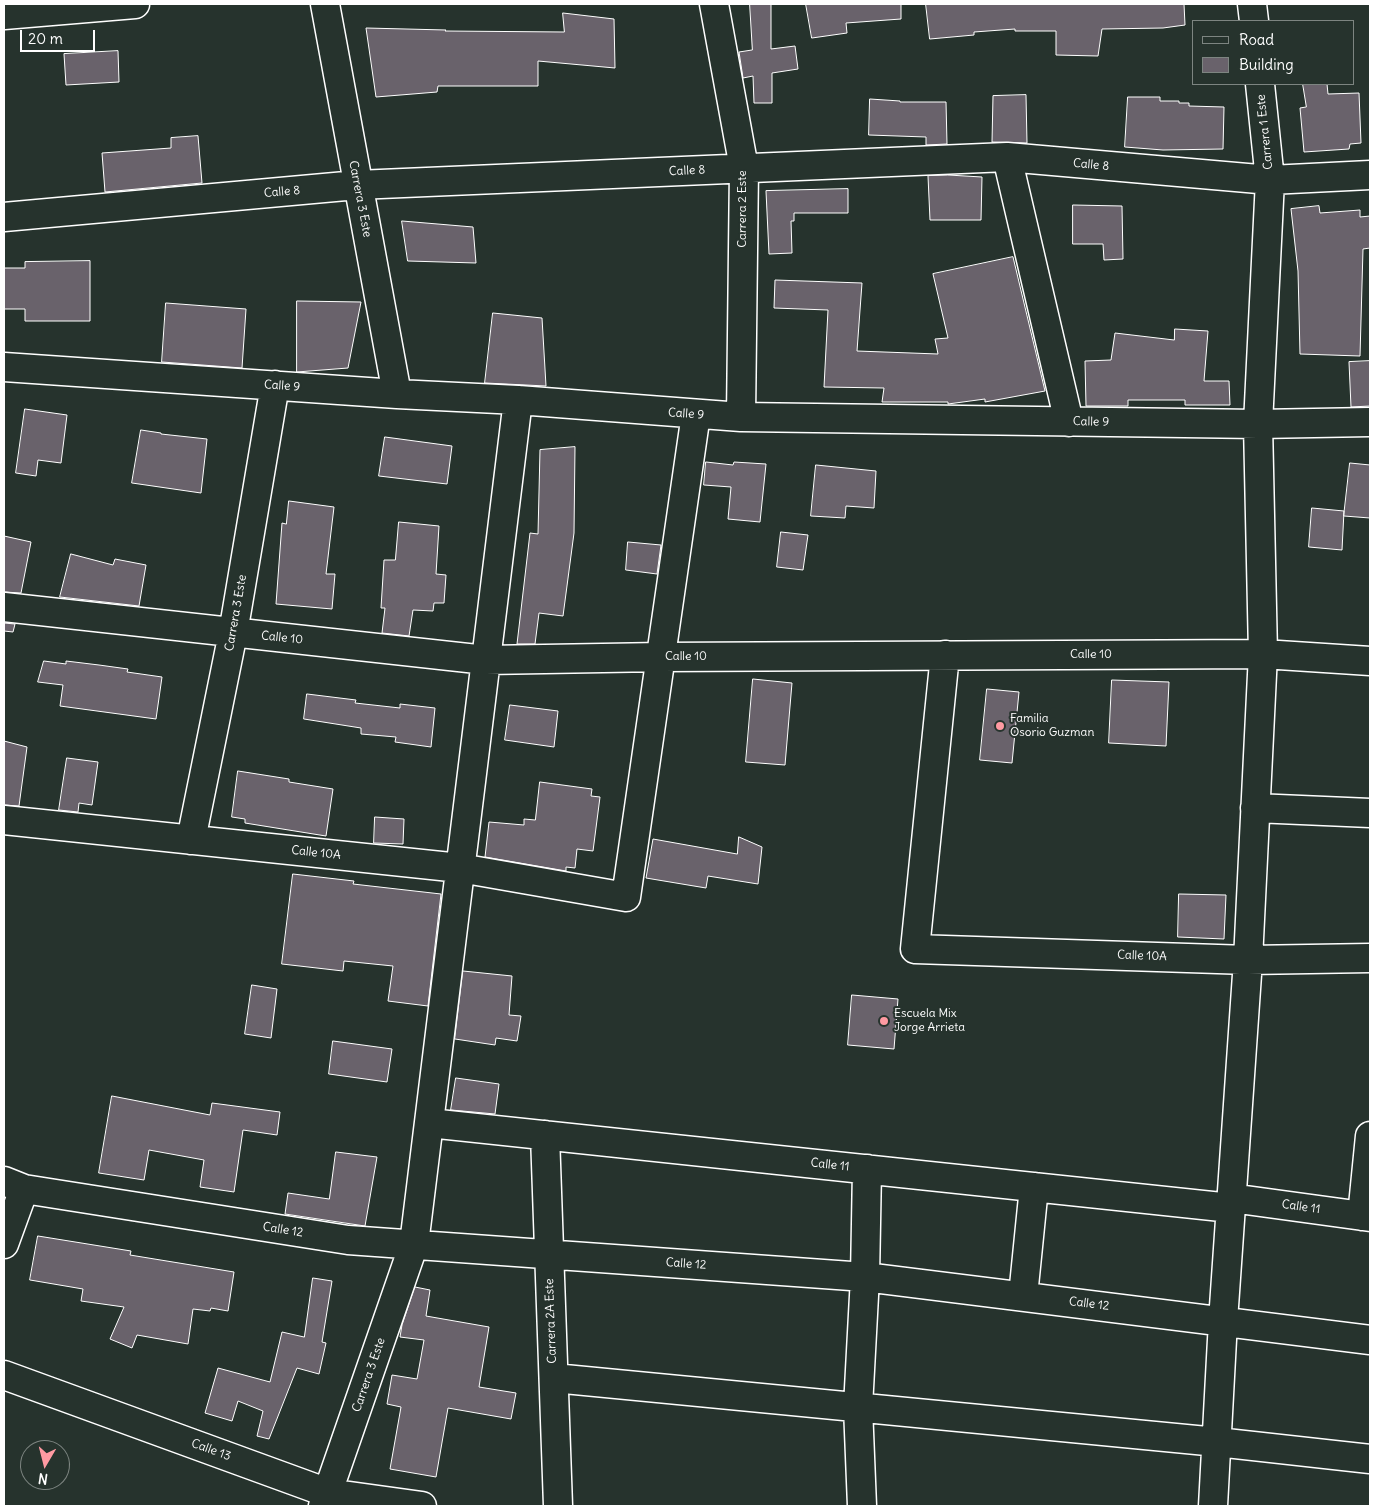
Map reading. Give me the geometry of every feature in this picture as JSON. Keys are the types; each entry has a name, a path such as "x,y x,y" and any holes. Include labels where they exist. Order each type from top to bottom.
{"street":[{"path":"4,15 135,4"},
{"name":"Carrera 3 Este","path":"325,4 357,186 397,394"},
{"name":"Carrera 2 Este","path":"714,4 744,168 741,417"},
{"path":"1252,4 1254,20"},
{"name":"Carrera 1 Este","path":"1213,1506 1223,1321 1248,960 1263,654 1258,424 1270,180 1260,85"},
{"path":"1007,158 1069,422"},
{"name":"Calle 8","path":"4,217 357,186 1007,158 1270,180 1370,175"},
{"name":"Calle 9","path":"4,367 397,394 518,400 741,417 1258,424 1370,422"},
{"name":"Carrera 3 Este","path":"191,840 233,632 275,385"},
{"name":"Carrera 3 Este","path":"326,1500 414,1244 518,400"},
{"path":"661,657 696,414"},
{"name":"Calle 10","path":"4,607 486,660 661,657 1263,654 1370,661"},
{"name":"Calle 10A","path":"945,655 914,949 1248,960 1370,958"},
{"name":"Calle 10A","path":"4,820 460,868 626,898 661,657"},
{"path":"1255,808 1370,813"},
{"name":"Calle 11","path":"429,1123 1034,1187 1231,1203 1366,1217"},
{"name":"Carrera 2A Este","path":"545,1135 558,1506"},
{"path":"1366,1217 1370,1136"},
{"path":"862,1506 858,1407 865,1276 867,1169"},
{"path":"4,1244 14,1185"},
{"name":"Calle 12","path":"14,1185 348,1240 865,1276 1370,1340"},
{"path":"1023,1296 1034,1187"},
{"name":"Calle 13","path":"4,1375 326,1500 422,1506"},
{"path":"554,1378 1217,1442 1370,1459"}],"building":[{"path":"750,4 771,4 771,49 795,46 798,69 772,73 772,103 754,103 753,76 743,78 739,52 752,50"},
{"path":"806,4 901,4 901,19 846,23 847,33 812,38"},
{"path":"926,4 1184,4 1185,25 1163,28 1102,29 1098,56 1056,55 1056,31 1015,31 1015,29 974,32 974,35 930,39"},
{"path":"563,13 614,19 615,68 538,61 538,86 438,86 437,92 376,97 366,28 564,32"},
{"path":"118,51 119,82 66,85 64,54"},
{"path":"1303,85 1327,85 1328,94 1359,93 1361,143 1350,144 1349,149 1304,152 1300,108 1306,107"},
{"path":"1026,95 1027,143 992,142 993,96"},
{"path":"1128,97 1160,97 1160,101 1179,101 1179,103 1189,103 1189,106 1224,107 1223,149 1163,150 1125,147"},
{"path":"870,99 900,102 946,102 947,144 926,145 926,137 869,135"},
{"path":"198,136 202,183 105,192 102,153 171,148 171,138"},
{"path":"928,176 982,177 981,220 930,220"},
{"path":"848,189 848,213 794,213 794,221 791,221 792,253 769,254 766,191"},
{"path":"1073,205 1122,206 1123,259 1104,260 1103,244 1073,244"},
{"path":"1319,206 1320,213 1360,210 1360,217 1370,216 1370,248 1363,249 1360,356 1300,354 1298,271 1291,209"},
{"path":"402,221 473,227 476,263 408,261"},
{"path":"1013,257 1045,391 985,402 985,399 948,404 948,402 882,402 884,388 824,387 828,310 774,308 775,280 862,283 857,351 938,354 935,339 948,338 933,274"},
{"path":"90,261 90,321 25,321 25,309 4,309 4,268 25,268 25,262"},
{"path":"297,301 361,302 348,368 297,372"},
{"path":"166,303 246,309 242,368 162,362"},
{"path":"493,313 542,318 546,386 485,383"},
{"path":"1175,329 1208,331 1204,381 1229,381 1230,405 1185,405 1185,400 1128,400 1128,406 1086,406 1085,361 1111,360 1115,333 1174,340"},
{"path":"1370,361 1370,406 1351,407 1349,362"},
{"path":"25,409 67,415 61,463 38,460 36,476 16,473"},
{"path":"141,430 207,439 201,493 132,483"},
{"path":"385,437 452,446 447,484 379,476"},
{"path":"575,447 574,533 563,616 539,613 535,644 517,644 530,533 538,534 540,450"},
{"path":"706,462 733,465 734,462 766,464 760,522 728,519 731,487 704,485"},
{"path":"1350,463 1370,465 1370,518 1344,516"},
{"path":"816,465 876,471 874,508 846,506 845,518 811,516"},
{"path":"289,501 334,507 326,574 335,574 332,609 276,604 282,523 286,524"},
{"path":"1312,508 1344,511 1342,550 1309,547"},
{"path":"399,522 439,526 436,574 446,575 444,603 434,603 433,611 413,610 409,636 382,633 385,608 381,608 384,560 395,560"},
{"path":"781,532 808,535 803,570 777,567"},
{"path":"4,536 31,542 21,593 4,592"},
{"path":"628,542 661,545 657,574 626,570"},
{"path":"71,554 113,565 115,559 146,565 139,606 60,597"},
{"path":"4,623 15,624 13,632 4,631"},
{"path":"44,661 66,664 66,661 99,665 128,669 127,672 162,677 156,719 60,706 63,685 38,682"},
{"path":"753,679 792,683 785,765 746,762"},
{"path":"1112,680 1169,682 1166,746 1109,743"},
{"name":"Familia Osorio Guzman","path":"987,689 1019,692 1012,763 980,760"},
{"path":"307,694 356,700 355,703 400,708 400,704 435,708 431,747 395,742 396,737 361,734 361,728 304,719"},
{"path":"510,705 558,711 554,747 505,740"},
{"path":"4,741 27,747 19,806 4,805"},
{"path":"67,758 98,762 92,805 79,803 78,812 59,810"},
{"path":"238,771 289,779 289,782 333,789 326,836 245,823 245,819 232,817"},
{"path":"540,782 592,789 591,796 600,797 593,851 577,849 575,868 566,867 566,871 485,857 489,822 524,825 524,819 535,820"},
{"path":"375,817 404,819 403,844 374,843"},
{"path":"739,837 762,847 758,884 708,876 706,888 646,878 653,839 737,854"},
{"path":"293,874 354,881 353,884 441,894 428,1006 388,1001 393,966 344,961 343,971 282,964"},
{"path":"1179,894 1226,895 1224,939 1178,937"},
{"path":"463,971 512,976 509,1015 521,1016 517,1041 496,1038 495,1045 455,1039"},
{"path":"252,985 277,989 271,1038 245,1034"},
{"path":"852,995 898,999 894,1049 848,1045"},
{"path":"333,1041 392,1049 387,1082 329,1074"},
{"path":"456,1078 499,1084 495,1114 451,1110"},
{"path":"112,1096 210,1115 212,1103 280,1112 277,1135 243,1130 234,1192 200,1187 204,1160 149,1150 144,1180 99,1173"},
{"path":"336,1152 377,1157 365,1226 285,1214 288,1193 329,1199"},
{"path":"38,1236 131,1251 130,1255 234,1272 228,1311 211,1308 210,1311 193,1309 188,1344 137,1335 132,1348 110,1339 124,1307 81,1301 83,1289 30,1280"},
{"path":"313,1278 332,1281 322,1342 326,1343 319,1374 297,1368 269,1439 257,1436 263,1411 238,1401 232,1421 205,1413 218,1368 270,1382 282,1332 304,1337"},
{"path":"415,1287 430,1290 426,1316 489,1327 479,1387 516,1393 511,1419 448,1408 436,1477 390,1469 401,1407 387,1404 392,1375 417,1379 424,1340 400,1337 402,1325"}],"place":[{"name":"Familia Osorio Guzman","path":"1000,726"},
{"name":"Escuela Mix Jorge Arrieta","path":"884,1021"}]}
